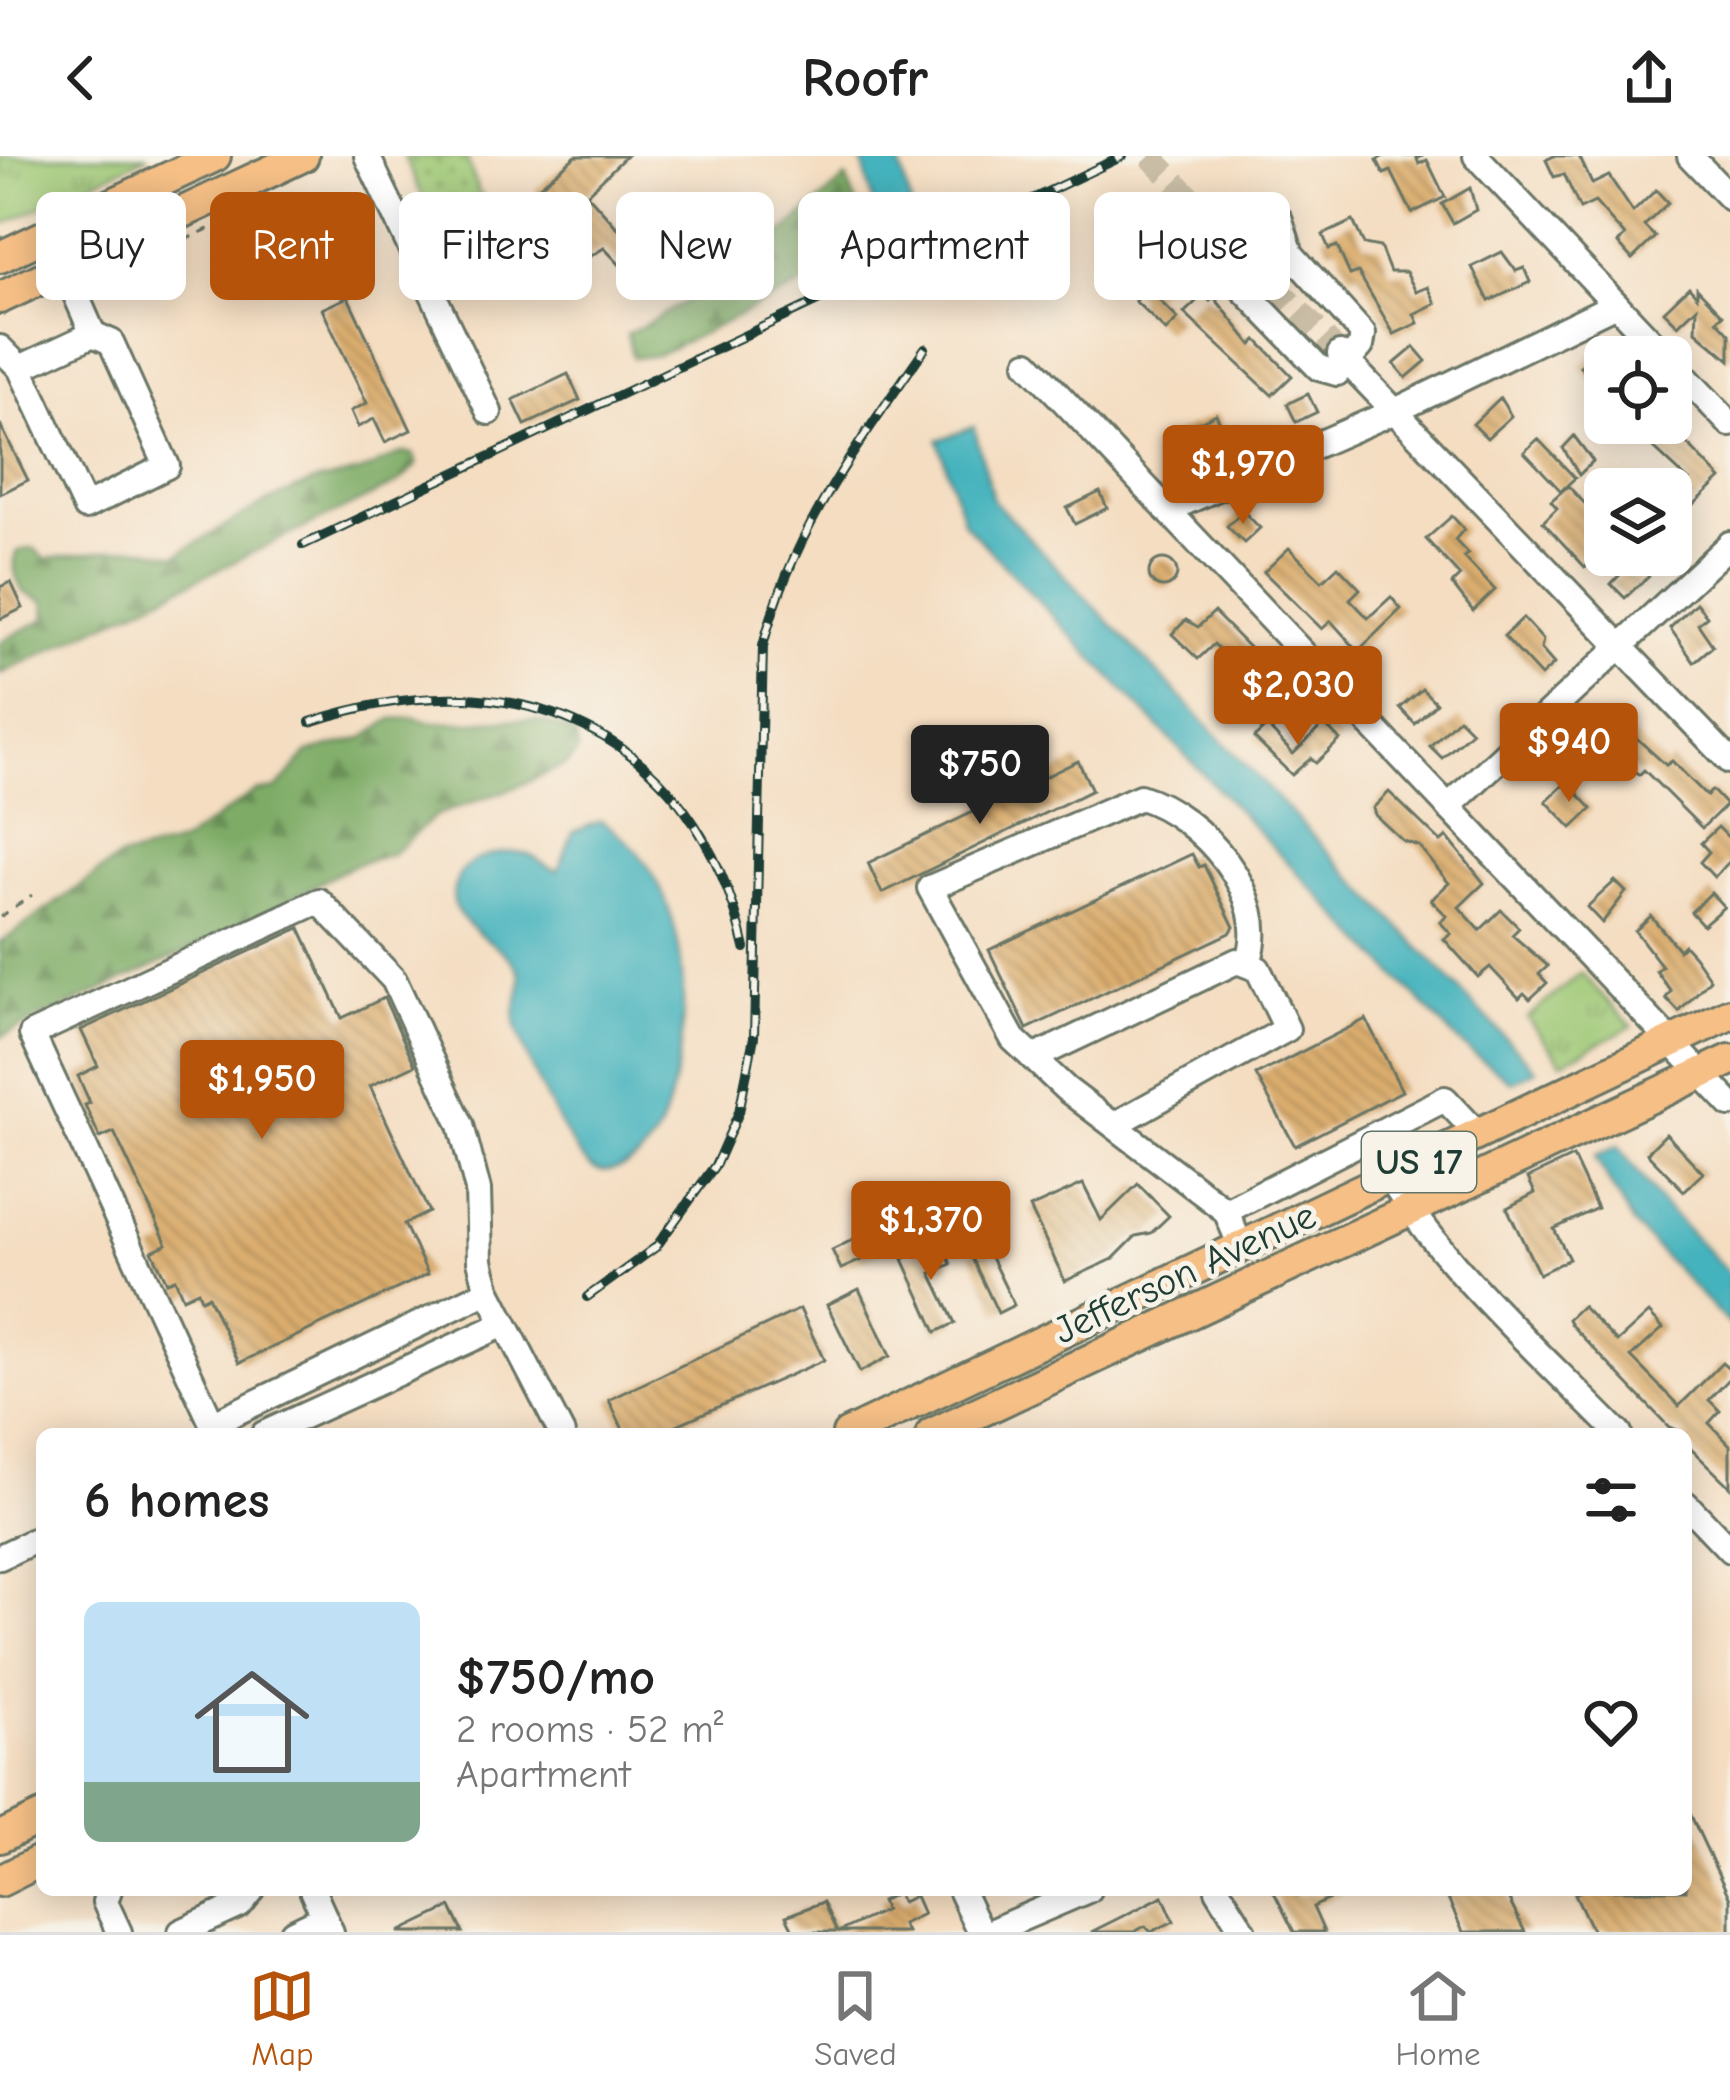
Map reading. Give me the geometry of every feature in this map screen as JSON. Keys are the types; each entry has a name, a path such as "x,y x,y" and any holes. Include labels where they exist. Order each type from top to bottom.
{"main road":[{"path":"0,256 215,156"},
{"path":"186,211 303,156"},
{"path":"168,178 174,192"},
{"path":"0,298 36,281"},
{"name":"Jefferson Avenue","path":"861,1428 1730,1014"},
{"name":"Jefferson Avenue","path":"945,1428 1730,1060"},
{"path":"0,1837 36,1820"},
{"path":"0,1881 36,1863"}],"street":[{"path":"367,156 489,412"},
{"path":"1476,156 1647,336"},
{"path":"1690,156 1729,196"},
{"path":"1253,300 1323,372 1337,373 1344,358 1363,340 1360,327 1290,251"},
{"path":"0,348 20,368 86,507 167,466 111,342 93,334 78,300"},
{"path":"1167,510 1395,411 1616,304"},
{"path":"20,368 93,334"},
{"path":"1344,358 1730,761"},
{"path":"1028,363 1730,1104"},
{"path":"1692,384 1730,424"},
{"path":"1448,807 1730,544"},
{"path":"1241,1247 1226,1211 1013,1040 930,888 1140,797 1166,805 1207,842 1250,900 1257,922 1248,962"},
{"path":"214,1428 32,1034 319,902 394,980 461,1125 478,1190 480,1261 488,1291 559,1428"},
{"path":"1033,1058 1237,961 1258,969 1287,1030 1114,1125"},
{"path":"1226,1211 1445,1099 1478,1134"},
{"path":"1369,1139 1410,1213 1613,1428"},
{"path":"216,1428 488,1291"},
{"path":"277,1428 504,1324"},
{"path":"1692,1510 1730,1550"},
{"path":"0,1557 36,1541"},
{"path":"108,1896 106,1903 119,1932"},
{"path":"181,1932 240,1905 247,1896"},
{"path":"293,1932 327,1924 315,1896"},
{"path":"963,1896 980,1932"},
{"path":"990,1932 1074,1896"},
{"path":"1222,1896 1244,1932"}],"path":[{"path":"0,917 32,895"}],"green space":[{"path":"0,156 148,156 72,192 36,192 36,209 0,226"},
{"path":"466,156 479,192 420,192 404,157"},
{"path":"846,178 852,192 830,192"},
{"path":"798,219 798,287 774,299 774,239"},
{"path":"771,300 657,355 633,358 627,334 686,301"},
{"path":"402,453 413,454 417,465 398,483 0,674 0,642 46,618 44,601 23,592 18,582 18,551 34,548 45,559 136,547 176,555 266,502 311,483 360,472"},
{"path":"392,719 455,723 539,721 576,736 578,750 569,763 436,815 392,854 353,865 235,929 0,1037 0,943 118,859 181,843 255,792 277,789 307,753 364,738"},
{"path":"1581,973 1632,1026 1562,1062 1527,1018"}],"water":[{"path":"861,156 898,156 908,192 870,192"},
{"path":"974,427 993,500 1536,1070 1512,1082 1460,1043 964,523 938,440"},
{"path":"601,821 629,843 651,871 667,904 677,939 683,1014 673,1085 657,1134 638,1158 607,1171 586,1163 561,1126 518,1034 515,1014 520,975 502,951 463,919 454,892 465,868 500,853 526,854 558,871 573,832"},
{"path":"1618,1146 1658,1199 1730,1274 1730,1325 1633,1224 1595,1157"}],"building":[{"path":"576,156 626,156 589,192 536,192"},
{"path":"1423,156 1417,159 1419,164 1427,160 1445,197 1412,213 1391,171 1384,174 1377,160"},
{"path":"1579,156 1592,184 1609,176 1633,212 1656,190 1668,203 1644,226 1655,237 1632,259 1618,243 1625,236 1595,202 1580,209 1564,174 1554,177 1546,160"},
{"path":"1470,188 1476,210 1453,223 1442,204"},
{"path":"592,200 616,226 616,261 604,248 592,255"},
{"path":"1353,221 1364,244 1380,247 1390,272 1406,272 1416,292 1428,287 1436,303 1414,314 1418,323 1394,334 1358,272 1350,275 1337,246 1329,249 1323,235"},
{"path":"1502,252 1516,271 1524,268 1530,282 1489,301 1472,267"},
{"path":"1689,287 1697,296 1697,288 1723,315 1717,320 1730,334 1730,360 1696,331 1697,307 1678,325 1664,311"},
{"path":"349,300 411,430 385,442 374,419 358,427 351,411 367,403 322,309"},
{"path":"1159,300 1178,319 1166,331 1135,301"},
{"path":"1198,300 1216,300 1252,345 1257,340 1292,376 1272,395 1184,313"},
{"path":"1414,347 1426,361 1406,378 1394,364"},
{"path":"568,374 580,400 525,425 513,400"},
{"path":"1308,394 1317,412 1296,422 1287,404"},
{"path":"1500,398 1511,416 1487,438 1473,424"},
{"path":"1216,414 1225,433 1198,446 1207,463 1181,476 1164,439"},
{"path":"0,424 28,480 0,494"},
{"path":"1574,436 1593,461 1579,475 1563,448"},
{"path":"1538,439 1575,478 1561,491 1524,452"},
{"path":"1649,444 1688,444 1721,479 1692,506 1692,468 1675,468"},
{"path":"1568,486 1584,503 1584,566 1543,522 1557,508 1551,501"},
{"path":"1100,492 1107,508 1075,524 1067,508"},
{"path":"1243,511 1260,528 1244,543 1227,526"},
{"path":"1452,516 1464,529 1455,540 1468,554 1464,557 1495,590 1473,611 1452,584 1460,576 1426,539"},
{"path":"1289,548 1322,581 1338,566 1360,589 1350,599 1368,618 1391,597 1401,609 1358,651 1331,621 1322,629 1264,572"},
{"path":"1163,559 1173,563 1177,573 1173,583 1163,587 1153,583 1149,573 1153,563"},
{"path":"1619,576 1648,576 1625,598 1611,584"},
{"path":"11,582 23,608 0,619 0,587"},
{"path":"1696,603 1707,616 1698,624 1713,646 1694,662 1670,628"},
{"path":"1214,612 1297,696 1273,720 1261,708 1269,700 1248,677 1239,686 1227,673 1235,666 1214,644 1198,659 1172,634 1186,620 1198,627"},
{"path":"1523,618 1543,640 1541,649 1554,664 1541,676 1504,636"},
{"path":"1422,689 1436,703 1415,724 1400,708"},
{"path":"1459,718 1472,731 1442,758 1430,746"},
{"path":"1324,724 1340,740 1316,763 1311,758 1292,775 1254,738 1267,726 1293,754"},
{"path":"1632,734 1666,765 1672,761 1707,796 1712,790 1726,805 1702,828 1644,770 1639,775 1614,751"},
{"path":"1078,761 1092,790 882,893 868,863"},
{"path":"1567,782 1592,809 1572,828 1546,801"},
{"path":"1389,792 1441,842 1447,837 1484,883 1459,907 1480,930 1501,910 1519,928 1512,935 1548,966 1539,974 1547,983 1530,999 1524,993 1519,998 1490,967 1478,977 1444,939 1451,934 1440,922 1447,916 1431,900 1449,883 1419,846 1403,841 1375,815 1373,808"},
{"path":"1718,827 1730,839 1730,861 1714,877 1700,862 1709,852 1701,843"},
{"path":"1192,854 1199,867 1204,865 1234,927 1230,933 1027,1029 989,950"},
{"path":"1615,881 1626,892 1602,923 1587,907"},
{"path":"1711,893 1724,907 1703,925 1691,912"},
{"path":"1651,916 1679,950 1684,945 1710,979 1679,1012 1666,998 1671,991 1656,971 1662,966 1635,931"},
{"path":"300,928 342,1018 384,998 415,1065 370,1086 429,1212 404,1224 428,1274 239,1363 208,1296 201,1299 198,1291 183,1298 175,1279 167,1282 152,1251 167,1244 114,1132 100,1138 85,1105 90,1103 78,1076 98,1066 81,1030"},
{"path":"1366,1019 1402,1091 1295,1146 1256,1075"},
{"path":"1666,1134 1703,1173 1684,1191 1647,1153"},
{"path":"1573,1157 1597,1208 1554,1229 1569,1259 1539,1274 1507,1208 1535,1193 1528,1178"},
{"path":"1083,1184 1101,1220 1138,1184 1169,1216 1151,1233 1136,1236 1113,1259 1065,1281 1030,1208"},
{"path":"875,1229 884,1250 841,1269 832,1250"},
{"path":"941,1241 951,1264 931,1273 955,1323 936,1332 903,1259"},
{"path":"986,1247 1014,1305 998,1313 970,1254"},
{"path":"859,1289 890,1356 860,1372 827,1305"},
{"path":"1582,1306 1617,1342 1649,1313 1663,1328 1631,1357 1679,1406 1722,1363 1730,1370 1730,1378 1709,1400 1720,1411 1709,1423 1730,1445 1730,1487 1692,1450 1692,1428 1669,1427 1568,1319"},
{"path":"800,1309 824,1360 670,1428 622,1428 609,1400"},
{"path":"1692,1818 1730,1899 1730,1932 1593,1932 1576,1896 1692,1896"},
{"path":"899,1896 902,1902 915,1896 923,1914 902,1924 906,1932 838,1932 885,1910 881,1901"},
{"path":"1163,1896 1174,1921 1151,1932 1145,1926 1134,1932 1091,1932"},
{"path":"1276,1896 1336,1896 1313,1907 1324,1932 1294,1932"},
{"path":"1447,1896 1507,1896 1525,1932 1463,1932"},
{"path":"823,1902 837,1932 794,1932 786,1916"},
{"path":"451,1907 463,1932 399,1932"}],"tunnel":[{"path":"1150,156 1340,354"}],"railway":[{"path":"303,545 1123,156"},
{"path":"587,1297 656,1247 716,1164 739,1112 754,1037 763,646 809,527 925,348"},
{"path":"310,722 385,703 457,698 524,706 585,727 639,762 685,810 720,872 745,948"}]}
